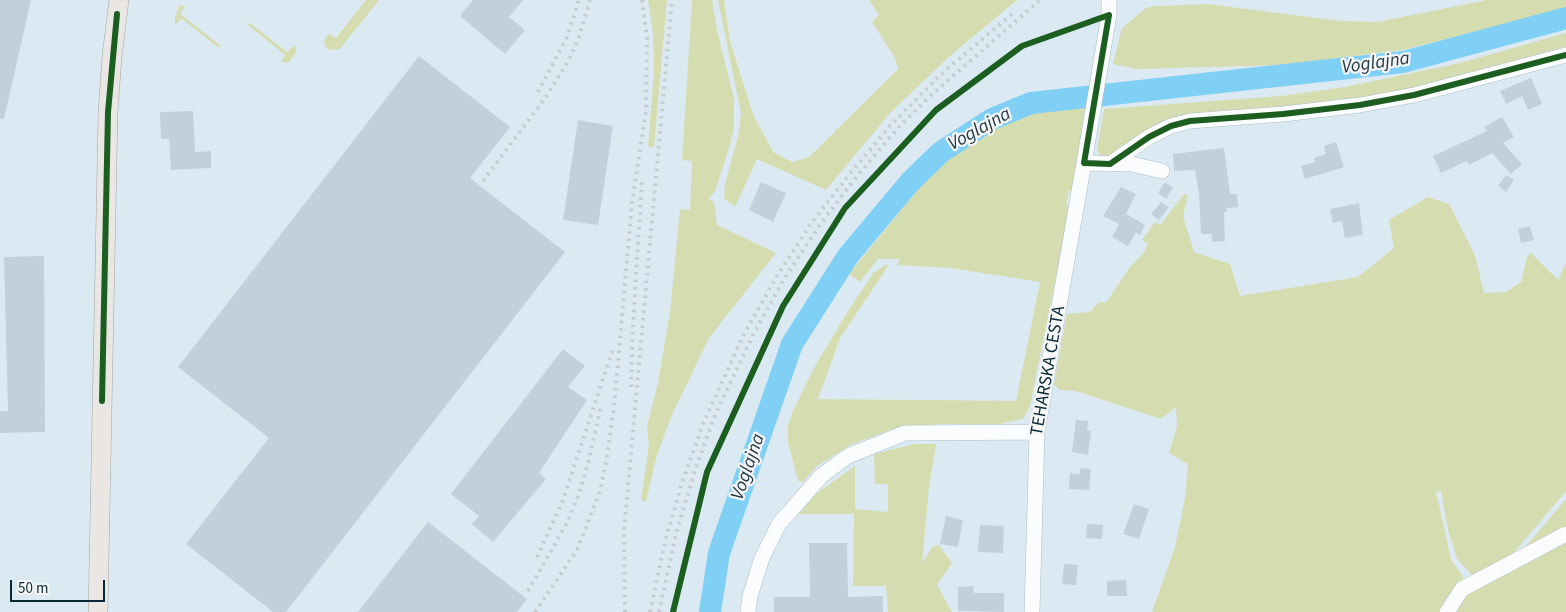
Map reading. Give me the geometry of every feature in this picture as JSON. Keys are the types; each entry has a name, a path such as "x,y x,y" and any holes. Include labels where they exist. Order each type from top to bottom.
{"main road":[{"path":"98,612 108,112 119,0"}],"street":[{"name":"TEHARSKA CESTA","path":"1032,612 1037,432 1090,132 1109,0"},
{"path":"1110,164 1149,137 1171,126 1190,121 1282,114 1360,105 1422,93 1566,55"},
{"path":"1084,163 1131,164 1162,171"},
{"path":"748,612 750,596 762,558 779,524 822,476 848,456 905,432 1037,432"},
{"path":"1447,612 1462,589 1566,534"}],"green space":[{"path":"366,0 379,0 340,49 329,50 325,46 324,40 329,34 336,38"},
{"path":"648,0 667,0 654,147 648,147 654,71 653,33"},
{"path":"692,0 712,0 718,35 734,99 734,128 730,145 715,191 708,200 714,201 717,225 776,253 709,338 671,417 656,458 646,502 641,500 649,445 647,426 658,383 670,312 680,209 690,210 692,161 682,160"},
{"path":"718,0 724,0 730,41 753,114 773,152 792,162 809,157 898,69 895,58 872,22 879,15 869,0 1017,0 950,56 891,112 826,190 757,159 735,207 724,198 725,184 739,132 741,113"},
{"path":"1487,0 1566,0 1566,9 1402,50 1283,65 1137,69 1113,64 1122,28 1146,8 1155,6 1208,4 1341,21 1377,22"},
{"path":"180,5 185,6 180,14 221,46 219,48 182,19 175,25 175,18"},
{"path":"250,23 287,52 295,45 296,52 289,62 281,62 285,55 248,25"},
{"path":"1566,33 1566,47 1411,91 1355,101 1206,115 1105,157 1099,154 1097,149 1104,109 1281,96 1345,87 1460,63"},
{"path":"1085,107 1081,149 1073,190 1069,191 1066,205 1070,207 1030,406 1023,419 999,424 940,424 895,428 850,445 817,466 803,482 798,481 788,442 788,426 793,411 815,366 845,316 873,273 885,265 889,265 840,338 818,399 1016,401 1040,282 951,268 897,265 900,259 878,259 860,282 849,274 937,166 994,130 1031,114 1058,108"},
{"path":"1185,193 1188,197 1183,216 1194,252 1230,264 1240,296 1358,277 1394,248 1389,220 1428,197 1449,204 1475,255 1484,293 1506,292 1521,282 1527,257 1531,253 1558,280 1566,262 1566,491 1507,561 1473,576 1457,559 1448,530 1441,491 1436,492 1451,559 1463,577 1463,585 1443,612 1152,612 1175,547 1185,498 1188,464 1169,453 1177,426 1176,407 1161,419 1076,391 1059,390 1054,384 1067,314 1090,312 1099,302 1106,303 1129,268 1143,254 1148,244 1142,240 1155,222 1160,225"},
{"path":"914,444 936,444 929,487 922,563 932,547 939,545 952,563 937,585 952,612 888,612 886,586 853,586 854,514 799,514 817,493 855,466 855,509 888,512 888,484 875,484 874,454"},
{"path":"1566,499 1566,531 1521,552"},
{"path":"1566,540 1566,612 1452,612 1458,600"}],"building":[{"path":"0,0 31,0 4,119 0,119"},
{"path":"473,0 523,0 509,17 525,30 505,54 460,16"},
{"path":"419,56 510,127 470,178 565,252 286,612 273,612 186,544 269,438 178,367"},
{"path":"1531,78 1542,104 1528,110 1522,96 1506,104 1500,91"},
{"path":"193,111 195,152 211,151 211,168 171,170 169,139 161,139 160,112"},
{"path":"1502,117 1514,137 1503,143 1522,164 1511,174 1492,153 1469,165 1467,161 1441,173 1433,156 1487,131 1484,127"},
{"path":"578,120 613,126 598,225 563,220"},
{"path":"1336,142 1344,167 1305,179 1301,166 1315,162 1314,158 1326,154 1324,146"},
{"path":"1224,148 1230,194 1237,194 1238,207 1227,208 1227,212 1224,212 1225,241 1212,242 1212,234 1201,234 1199,194 1195,170 1174,171 1173,154"},
{"path":"1506,175 1514,180 1506,192 1498,186"},
{"path":"761,182 786,193 773,222 749,210"},
{"path":"1165,182 1173,188 1166,199 1158,193"},
{"path":"1121,187 1136,194 1126,214 1145,225 1140,235 1136,232 1128,246 1112,237 1119,224 1103,216"},
{"path":"1161,202 1169,207 1159,220 1151,214"},
{"path":"1359,203 1363,235 1345,238 1342,221 1333,223 1330,209"},
{"path":"1530,226 1534,240 1521,243 1518,229"},
{"path":"44,256 45,432 0,433 0,411 8,411 4,257"},
{"path":"563,349 585,366 568,387 587,400 539,473 546,479 493,542 472,524 479,516 451,494"},
{"path":"1076,420 1088,421 1087,430 1091,431 1088,455 1072,452"},
{"path":"1080,468 1091,469 1089,490 1069,489 1070,473 1080,474"},
{"path":"1134,504 1149,509 1139,539 1123,534"},
{"path":"946,516 963,520 958,547 940,544"},
{"path":"428,522 527,599 517,612 358,612"},
{"path":"1087,524 1103,525 1102,539 1086,538"},
{"path":"980,525 1004,526 1003,553 978,552"},
{"path":"809,543 847,543 848,597 883,596 883,612 774,612 774,597 810,597"},
{"path":"1064,564 1078,565 1076,585 1062,584"},
{"path":"1126,580 1127,596 1107,596 1107,581"},
{"path":"973,586 974,593 1004,593 1004,612 958,611 958,587"}],"waterway":[{"name":"Voglajna","path":"710,612 719,553 792,344 848,256 910,182 941,152 992,119 1031,103 1403,62 1566,18"}],"railway":[{"path":"538,92 567,37 579,0"},
{"path":"483,181 546,97 567,63 578,40 590,0"},
{"path":"642,0 647,38 646,110"},
{"path":"625,612 624,531 672,0"},
{"path":"659,612 676,534 695,470 715,415 753,335 784,279 822,222 861,171 900,126 929,97 1040,0"},
{"path":"650,612 665,542 682,483 703,424 743,336 777,276 810,225 890,126 939,76 1012,14"},
{"path":"535,612 577,550 600,491 614,408 632,203 647,104"},
{"path":"631,387 642,180"},
{"path":"537,557 562,503 613,349"},
{"path":"528,591 567,523 579,494 601,406"}],"cycle path":[{"path":"102,401 108,112 117,14"},
{"path":"1109,15 1084,163 1110,164 1149,137 1171,126 1190,121 1283,114 1360,105 1414,95 1566,55"},
{"path":"673,612 707,472 783,306 845,208 936,110 1022,46 1109,15"}]}
